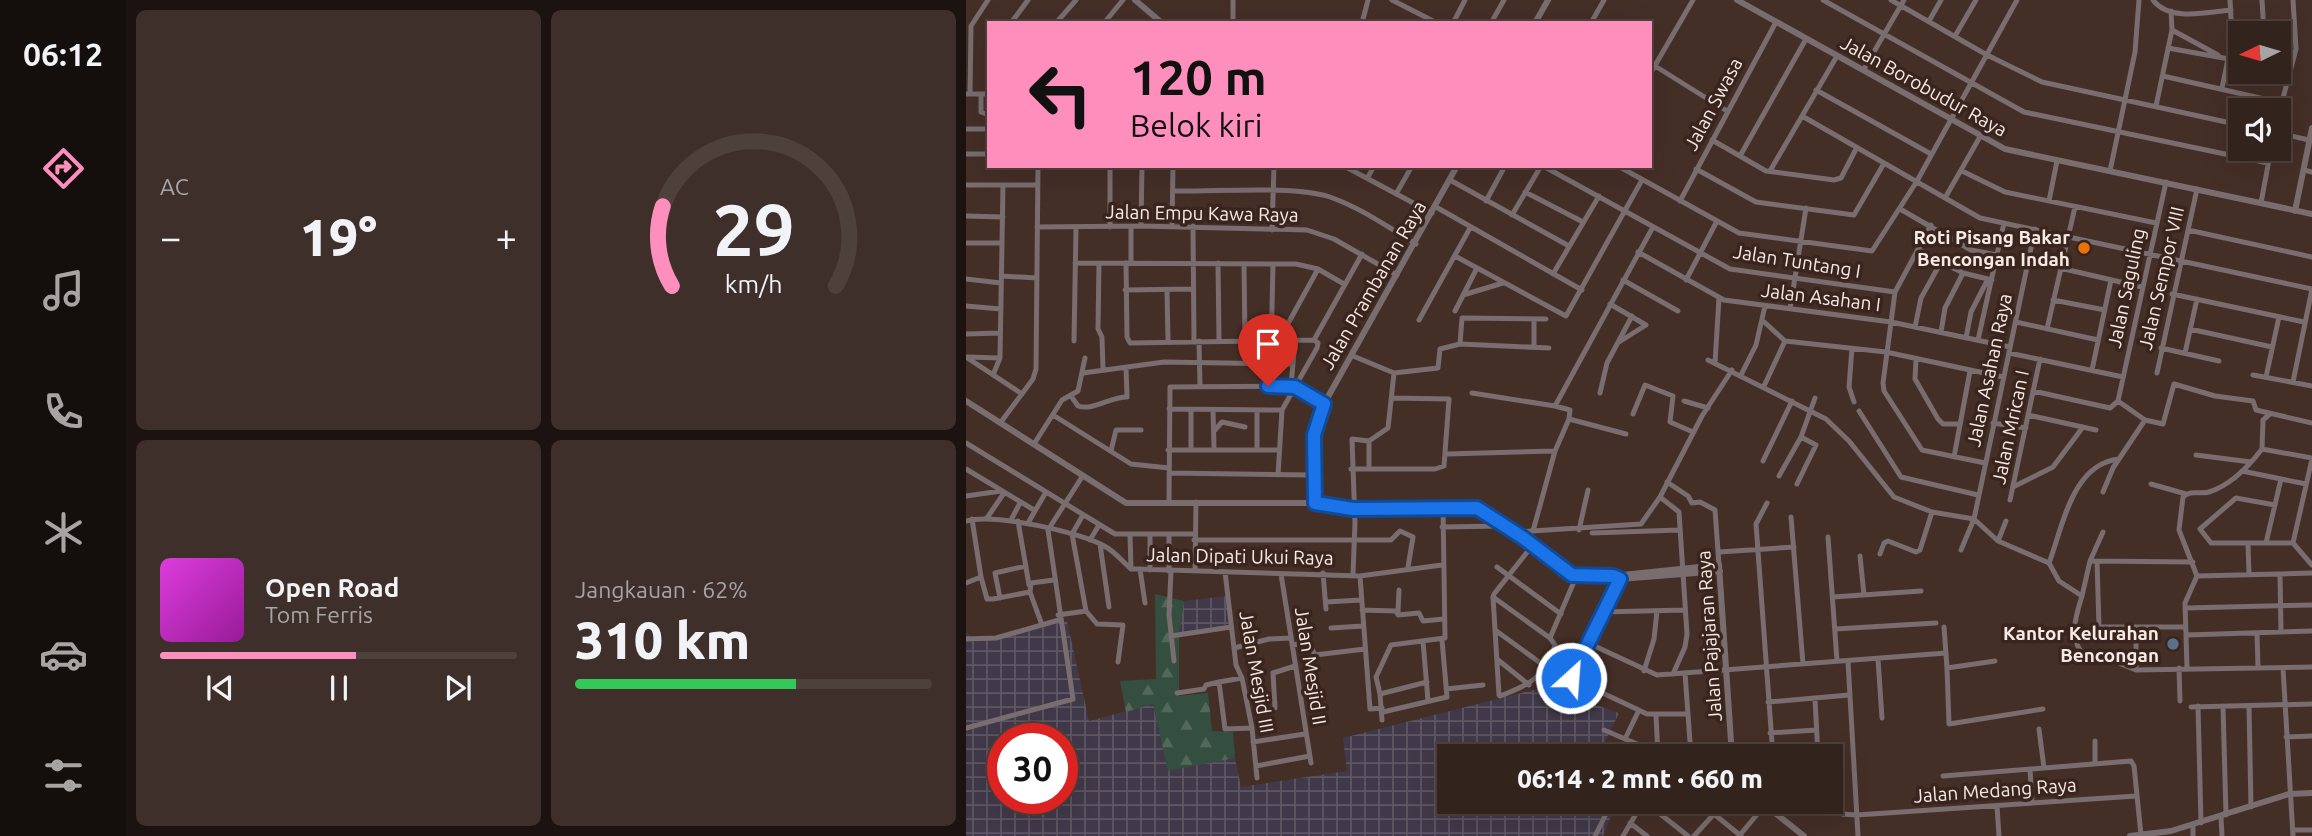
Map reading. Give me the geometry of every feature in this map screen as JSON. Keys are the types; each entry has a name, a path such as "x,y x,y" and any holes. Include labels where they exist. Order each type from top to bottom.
{"street":[{"path":"987,94 968,94 970,33 974,20 988,0"},
{"path":"1012,21 1028,0"},
{"path":"1058,21 1076,0"},
{"path":"1106,21 1123,0"},
{"path":"1135,0 1160,21"},
{"path":"1233,0 1233,21"},
{"path":"1363,21 1368,0"},
{"path":"1392,0 1433,21"},
{"path":"1454,21 1463,0"},
{"path":"1492,21 1504,0"},
{"path":"1652,71 1693,0"},
{"path":"1823,0 2028,114 2268,163 2260,203"},
{"path":"1891,0 1902,3 1986,55 2042,82 2228,122"},
{"path":"1929,21 1941,0"},
{"path":"1955,36 1976,0"},
{"path":"1621,168 1745,234 1872,251 1917,181 2017,0"},
{"path":"2110,171 2137,39 2138,0"},
{"path":"2153,0 2158,6 2182,14 2231,10"},
{"path":"2230,0 2231,21"},
{"path":"2262,0 2263,21"},
{"path":"2291,62 2295,50 2293,0"},
{"path":"1536,21 1546,1"},
{"path":"1592,21 1602,1"},
{"name":"Jalan Borobudur Raya","path":"1741,1 2005,149 2312,214"},
{"path":"1864,69 1902,3"},
{"path":"2156,106 2172,30 2171,10"},
{"path":"1148,21 1153,15"},
{"name":"Jalan Swasa","path":"1680,201 1776,22"},
{"path":"2172,30 2226,58"},
{"path":"1740,156 1806,39"},
{"path":"2168,48 2226,58"},
{"path":"1770,171 1837,56"},
{"path":"2222,88 2226,58"},
{"path":"1655,66 1727,111"},
{"path":"2163,76 2262,98"},
{"path":"1816,90 1931,154"},
{"path":"981,93 981,112 987,114"},
{"path":"1802,116 1883,165 1917,181 1980,218 2312,289 2293,382"},
{"path":"966,129 987,128"},
{"path":"2295,211 2312,128"},
{"path":"1945,198 1981,135"},
{"path":"2291,137 2309,140"},
{"path":"1712,140 1770,171 1840,179 1857,149"},
{"path":"966,154 987,154"},
{"path":"2049,201 2057,161"},
{"path":"1696,169 1751,201 1856,215 1883,165"},
{"path":"1001,422 1033,379 1036,369 1038,168"},
{"path":"1110,168 1110,227"},
{"path":"1142,168 1142,226"},
{"path":"1172,168 1172,226"},
{"path":"1272,230 1273,168"},
{"path":"1348,168 1396,194 1471,228 1582,290"},
{"path":"1368,177 1373,168"},
{"path":"1396,194 1411,168"},
{"name":"Jalan Prambanan Raya","path":"1315,503 1314,435 1324,404 1416,244 1456,168"},
{"path":"1486,201 1504,168"},
{"path":"1512,215 1541,168"},
{"name":"Jalan Tuntang I","path":"1546,168 1733,270 1895,292"},
{"path":"2304,170 2312,172"},
{"path":"1962,171 1995,189 2157,223"},
{"path":"1450,180 1569,246"},
{"path":"1455,256 1565,316 1642,180"},
{"name":"Jalan Saguling","path":"2118,401 2166,182"},
{"path":"966,185 1038,185"},
{"path":"993,375 1000,358 1003,185"},
{"name":"Jalan Sempor VIII","path":"2157,373 2172,294 2197,189"},
{"path":"1173,191 1274,192 1328,197 1367,214 1416,244"},
{"path":"1525,192 1583,222"},
{"path":"1553,274 1598,196"},
{"path":"2047,328 2075,206"},
{"path":"1790,309 1806,208"},
{"path":"1900,209 1971,250 1997,255"},
{"path":"966,216 1003,217"},
{"path":"1686,280 1717,221"},
{"path":"1978,340 2004,223"},
{"path":"1931,225 1895,292 1883,388 1923,450 1985,463"},
{"path":"1130,226 1125,290 1128,342 1314,340"},
{"path":"1194,226 1193,289 1200,386"},
{"name":"Jalan Empu Kawa Raya","path":"1037,228 1194,226 1320,233 1397,275"},
{"path":"1555,406 1653,227"},
{"path":"1074,341 1076,228"},
{"path":"1419,320 1471,228"},
{"name":"Jalan Asahan Raya","path":"1961,550 1974,519 2035,229"},
{"path":"2188,230 2312,257"},
{"path":"966,243 1002,243"},
{"path":"1919,250 1963,273 1990,280"},
{"name":"Jalan Asahan I","path":"1638,252 1720,298 1891,322 1978,340 2040,359 2123,377"},
{"path":"1314,340 1362,254"},
{"path":"1915,327 1921,298 1941,262"},
{"path":"1075,263 1273,264 1318,269 1344,284"},
{"path":"1099,263 1098,330 1102,337 1103,370"},
{"path":"1218,263 1219,340"},
{"path":"1244,264 1245,340"},
{"path":"1273,264 1275,340"},
{"path":"1455,311 1477,268"},
{"path":"2060,268 2143,287"},
{"path":"1271,352 1275,340 1318,269"},
{"path":"1941,332 1945,308 1963,273"},
{"path":"966,279 1037,278"},
{"path":"1623,280 1678,311"},
{"path":"1966,338 1975,305 1990,280"},
{"path":"2092,370 2111,280"},
{"path":"1463,295 1503,283"},
{"path":"1125,290 1193,289"},
{"path":"1167,290 1168,340"},
{"path":"2172,294 2304,322"},
{"path":"1720,298 1712,361 1810,409 1849,441 1889,494 1932,512 1974,519 1998,541 2049,563 2059,581 2082,596"},
{"path":"2185,353 2197,299"},
{"path":"2053,300 2105,310"},
{"path":"1610,304 1646,324 1618,343"},
{"path":"1975,305 1985,308"},
{"path":"966,306 1001,309"},
{"path":"1741,375 1754,352 1765,306"},
{"path":"1600,393 1607,363 1632,316"},
{"path":"2266,377 2279,317"},
{"path":"1460,344 1461,318 1546,319"},
{"path":"1534,319 1534,347"},
{"path":"1762,320 1785,341 1886,352 2003,377"},
{"path":"2016,322 2098,340"},
{"path":"2190,329 2272,347"},
{"path":"966,334 1000,333"},
{"path":"1278,475 1282,410 1318,345 1314,340"},
{"path":"1293,387 1294,341"},
{"path":"1764,386 1785,341"},
{"path":"1353,356 1394,373 1438,368 1440,349 1460,344 1549,348"},
{"path":"1852,348 1850,387 1854,402"},
{"path":"2161,348 2219,361"},
{"path":"966,357 1022,394"},
{"path":"966,357 1000,358"},
{"path":"1034,444 1062,400 1081,387 1085,358"},
{"path":"1916,359 1915,379 1940,422 1960,425"},
{"name":"Jalan Mrican I","path":"2010,500 2040,359"},
{"path":"1083,373 1164,362 1293,364"},
{"path":"1071,396 1078,406 1085,408 1115,397 1127,397 1126,367"},
{"path":"1515,532 1640,525 1660,497 1693,432 1732,370"},
{"path":"1954,457 1970,371"},
{"path":"1394,373 1388,428 1369,441 1351,440 1356,575 1361,600 1370,709 1383,710 1446,698 1443,507"},
{"path":"2253,375 2312,386"},
{"path":"2033,391 2110,408 2118,401 2145,420 2163,424 2174,384 2215,396 2253,401 2256,410 2312,422"},
{"path":"1633,414 1645,385 1673,396 1670,422 1693,432"},
{"path":"1168,502 1170,387 1293,387 1324,404"},
{"path":"1472,393 1570,410 1569,419 1555,451 1533,531"},
{"path":"1351,469 1442,469 1448,454 1450,401 1447,397 1393,398"},
{"path":"1779,477 1801,437 1815,398"},
{"path":"1684,401 1707,408"},
{"path":"1763,461 1792,401"},
{"path":"966,402 1126,503 1315,503 1353,509 1477,508 1576,576 1618,577 1720,568"},
{"path":"1169,409 1282,410"},
{"path":"1191,410 1191,449"},
{"path":"1213,410 1214,448"},
{"path":"1257,410 1257,449"},
{"path":"1859,411 1901,477 1978,495"},
{"path":"2151,484 2186,494 2211,491 2242,471 2262,449 2263,420 2270,414"},
{"path":"1053,415 1138,466 1169,470 1313,475"},
{"path":"2028,415 2096,430"},
{"path":"1569,419 1626,434"},
{"path":"2103,492 2119,459 2145,420"},
{"path":"1213,431 1222,422 1245,428"},
{"path":"1993,423 2026,428"},
{"path":"2013,487 2053,467 2083,427"},
{"path":"1111,451 1116,430 1141,430"},
{"path":"1797,484 1816,445 1801,437"},
{"path":"1369,441 1369,469"},
{"path":"966,444 1115,534 1354,541 1392,540 1399,531 1411,534 1408,567"},
{"path":"2262,449 2312,459 2293,543"},
{"path":"1168,450 1279,450"},
{"path":"1448,454 1555,451"},
{"path":"2196,455 2251,462"},
{"path":"2049,563 2078,488 2097,465 2119,459"},
{"path":"966,480 969,470 1034,510"},
{"path":"2242,471 2306,484"},
{"path":"966,728 1073,699 1048,530 1082,477"},
{"path":"2266,542 2281,480"},
{"name":"Jalan Pajajaran Raya","path":"1667,482 1688,496 1692,503 1700,502 1717,513 1731,744"},
{"path":"1579,530 1588,490"},
{"path":"966,496 1003,492"},
{"path":"987,518 1003,492"},
{"path":"1028,523 1046,492"},
{"path":"2186,494 2182,501 2179,528 2197,576 2185,600 2187,668"},
{"path":"1660,497 1677,508 1683,571 1686,643 1673,674"},
{"path":"2275,505 2236,498 2200,527 2201,531 2210,543 2293,543 2312,565"},
{"path":"1195,571 1196,502"},
{"path":"1020,503 1014,521 1029,589 1042,625"},
{"path":"1767,503 1756,524 1771,744"},
{"path":"1880,554 1888,541 1916,552 1920,550 1932,512"},
{"path":"1083,515 1072,534 1086,611 1097,624 1122,625 1118,662"},
{"path":"1791,517 1803,664"},
{"name":"Jalan Dipati Ukui Raya","path":"969,520 987,518 1014,521 1072,534 1100,544 1131,569 1356,575 1442,565"},
{"path":"969,520 987,599 1000,598 1054,580"},
{"path":"1998,541 2006,521"},
{"path":"1090,540 1100,525"},
{"path":"1443,527 1506,526"},
{"path":"1522,537 1679,530"},
{"path":"2103,532 2074,621 2074,635 2086,658 2116,662 2136,670 2312,667"},
{"path":"1130,535 1131,569"},
{"path":"1169,535 1174,661"},
{"path":"1150,536 1150,570"},
{"path":"1828,537 1837,662"},
{"path":"2248,543 2249,575"},
{"path":"1100,544 1109,607"},
{"path":"1493,597 1555,644 1546,667 1529,685 1500,696 1493,597 1507,574 1532,546"},
{"path":"1719,552 1794,547"},
{"path":"1860,556 1864,595"},
{"path":"2094,561 2193,562"},
{"path":"2094,561 2099,627"},
{"path":"1000,598 995,573 1026,566"},
{"path":"1497,567 1561,614"},
{"path":"1140,569 1145,603"},
{"name":"Jalan Mesjid III","path":"1225,572 1237,670 1242,678 1252,728 1257,778"},
{"path":"2197,576 2312,572"},
{"path":"1323,573 1326,606 1361,600"},
{"name":"Jalan Mesjid II","path":"1256,766 1311,760 1281,574"},
{"path":"2280,574 2281,632"},
{"path":"1550,638 1576,576"},
{"path":"966,583 981,577"},
{"path":"1618,577 1571,678 1639,710 1656,715 1688,714"},
{"path":"1398,615 1399,590"},
{"path":"1833,597 1921,591"},
{"path":"2185,608 2312,605"},
{"path":"1362,610 1386,608 1396,611 1398,615"},
{"path":"1601,612 1685,610"},
{"path":"966,639 996,638 1086,611"},
{"path":"1644,671 1654,639 1657,611"},
{"path":"1398,615 1418,613 1422,620 1444,619"},
{"path":"1835,629 1936,623"},
{"path":"1331,628 1363,626"},
{"path":"1171,636 1231,627"},
{"path":"1944,627 1949,724 2043,709"},
{"path":"2074,635 2099,627 2185,627"},
{"path":"2136,627 2136,670"},
{"path":"1495,630 1546,667"},
{"path":"2187,635 2312,631"},
{"path":"2257,633 2258,668"},
{"path":"1234,648 1269,639 1310,643 1315,655 1365,649"},
{"path":"1382,720 1383,710 1376,677 1382,671 1388,648 1396,644 1444,639"},
{"path":"1423,641 1428,701"},
{"path":"1588,643 1657,675 1946,653"},
{"path":"1497,659 1529,685"},
{"path":"1878,659 1882,718"},
{"path":"1848,661 1858,836"},
{"path":"1947,668 1995,661"},
{"path":"1275,708 1273,673 1295,666"},
{"path":"2179,668 2180,701"},
{"path":"2283,668 2293,833 2312,830"},
{"path":"1685,673 1690,744"},
{"path":"1177,693 1205,689 1206,685 1242,678"},
{"path":"1219,682 1226,731 1252,728"},
{"path":"1380,694 1427,682"},
{"path":"1446,689 1483,685"},
{"path":"1768,702 1849,695"},
{"path":"1815,699 1817,744"},
{"path":"2191,706 2312,704"},
{"path":"2193,836 2197,824 2198,706"},
{"path":"2222,706 2222,836"},
{"path":"2249,706 2251,807"},
{"path":"1625,739 1639,710"},
{"path":"1656,715 1658,744"},
{"path":"2039,729 2044,768"},
{"path":"1604,730 1637,744"},
{"path":"1770,733 1816,730"},
{"path":"1253,742 1306,734"},
{"path":"2286,737 2312,736"},
{"path":"2095,741 2095,764"},
{"path":"1943,776 2133,762 2141,835"},
{"path":"2030,769 2032,803"},
{"path":"2130,836 2156,835 2289,794 2312,793"},
{"name":"Jalan Medang Raya","path":"1857,815 2136,796"},
{"path":"1997,806 1999,836"},
{"path":"1595,836 1606,814"},
{"path":"1623,836 1636,814"},
{"path":"1694,836 1714,814 1740,836 1755,814"},
{"path":"1777,814 1804,836"},
{"path":"1842,814 1857,815"},
{"path":"1663,815 1688,836"},
{"path":"1630,823 1647,836"}],"shaded area":[{"path":"1227,596 1229,624 1179,634 1184,601"},
{"path":"1067,621 1089,721 1153,704 1168,770 1235,758 1241,787 1347,771 1343,738 1545,687 1619,713 1604,744 1437,744 1437,814 1612,814 1603,836 966,836 966,631 974,642"}],"green space":[{"path":"1155,594 1184,601 1179,634 1179,696 1208,693 1212,731 1233,732 1235,758 1168,771 1153,704 1126,712 1120,681 1156,679"}],"place":[{"name":"Roti Pisang Bakar Bencongan Indah","path":"2084,248"},
{"name":"Kantor Kelurahan Bencongan","path":"2173,644"}],"route":[{"path":"1268,386 1292,386 1324,404 1314,435 1312,453 1315,503 1353,509 1477,508 1522,537 1572,575 1613,576 1620,579 1601,612 1571,678"}]}
